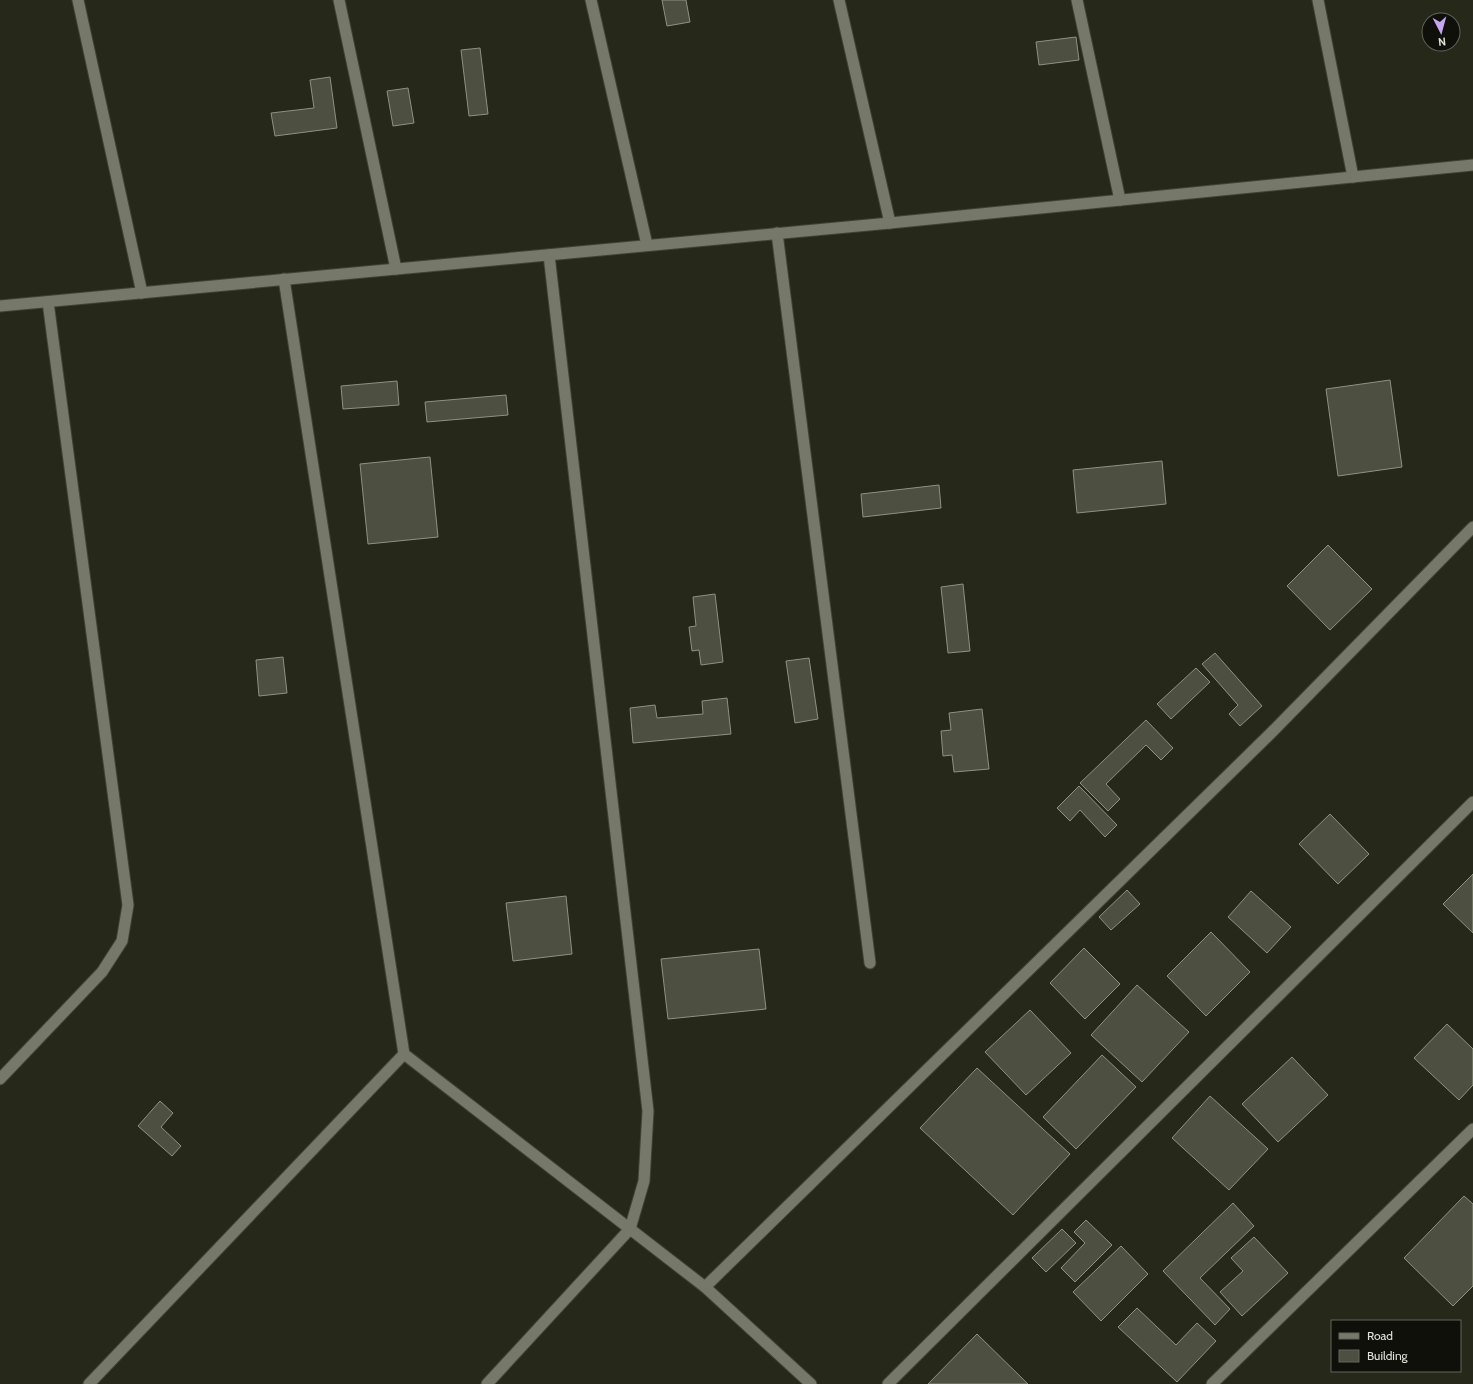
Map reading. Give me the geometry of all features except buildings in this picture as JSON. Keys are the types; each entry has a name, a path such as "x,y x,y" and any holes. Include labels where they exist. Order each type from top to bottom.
{"street":[{"path":"78,0 142,293"},
{"path":"339,0 396,269"},
{"path":"591,0 647,246"},
{"path":"839,0 890,223"},
{"path":"1077,0 1120,200"},
{"path":"1318,0 1353,177"},
{"path":"0,306 890,223 1473,165"},
{"path":"778,233 870,963"},
{"path":"488,1384 630,1229 644,1181 648,1111 549,255"},
{"path":"284,279 404,1054 705,1287 811,1384"},
{"path":"0,1078 102,972 122,941 128,905 48,302"},
{"path":"705,1287 1270,734 1473,527"},
{"path":"888,1384 1473,802"},
{"path":"88,1384 404,1054"},
{"path":"1212,1384 1473,1129"}]}
